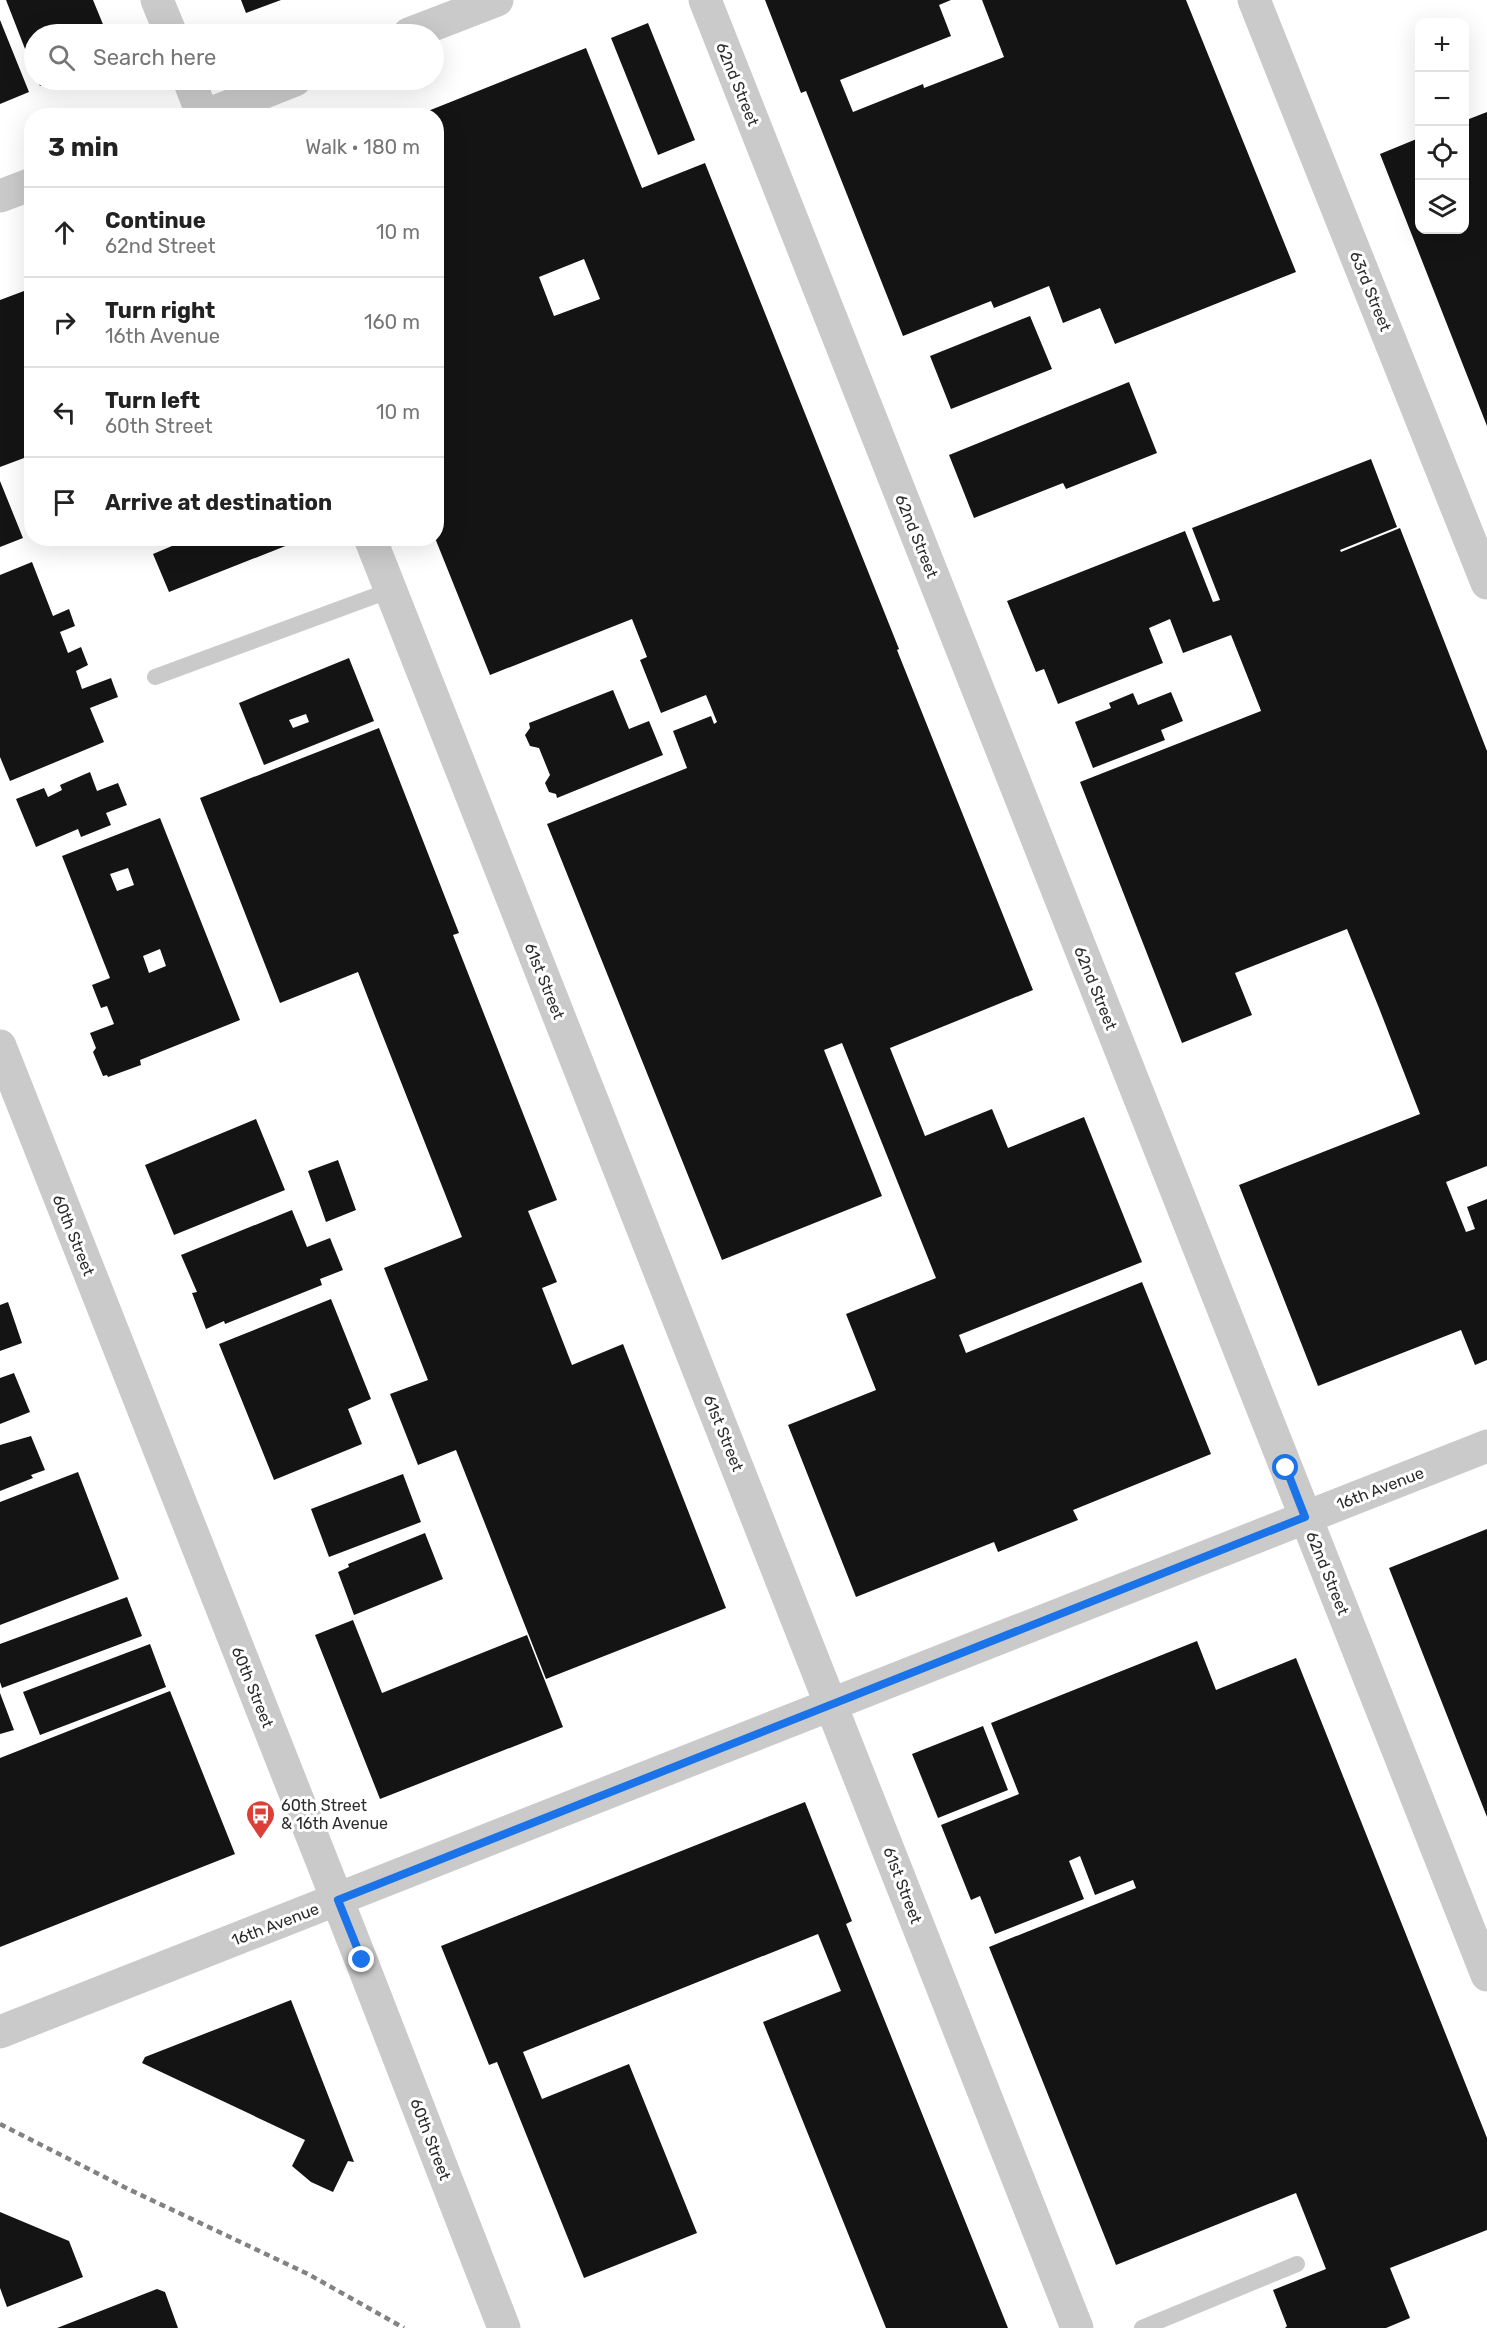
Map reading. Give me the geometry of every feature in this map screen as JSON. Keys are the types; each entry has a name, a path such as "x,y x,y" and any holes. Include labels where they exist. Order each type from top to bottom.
{"street":[{"path":"157,0 167,24"},
{"path":"435,24 496,0"},
{"name":"62nd Street","path":"705,0 1487,1975"},
{"name":"63rd Street","path":"1254,0 1487,583"},
{"path":"193,90 201,108"},
{"path":"224,108 270,90"},
{"path":"0,196 24,187"},
{"name":"61st Street","path":"373,546 1077,2328"},
{"name":"60th Street","path":"0,1046 338,1900 504,2328"},
{"name":"16th Avenue","path":"0,2032 1487,1446"}],"lane":[{"path":"154,677 391,590"},
{"path":"1142,2328 1296,2264"}],"building":[{"path":"6,0 93,0 103,24 24,24 24,46"},
{"path":"241,0 281,0 246,13"},
{"path":"765,0 951,0 939,5 951,36 840,80 853,112 923,84 924,88 1004,57 982,0 1186,0 1296,272 1115,344 1100,308 1063,323 1049,286 994,308 991,301 903,336 806,91 801,93"},
{"path":"0,20 24,80 24,90 29,92 0,104"},
{"path":"648,23 695,140 658,155 611,38"},
{"path":"586,48 642,188 705,163 1033,990 890,1048 925,1136 992,1109 1008,1148 1084,1117 1142,1262 959,1335 966,1353 1142,1282 1211,1454 1073,1510 1078,1520 998,1552 994,1542 856,1597 788,1425 876,1390 846,1314 936,1278 842,1043 824,1050 882,1196 722,1260 547,824 687,768 673,731 711,716 714,724 717,722 706,695 661,713 640,660 647,657 632,619 490,675 438,546 444,546 444,108 436,108","holes":["584,259 600,299 554,316 539,277"]},
{"path":"1487,112 1487,426 1380,154 1415,140 1415,234 1469,234 1469,119"},
{"path":"24,291 24,458 0,467 0,300"},
{"path":"1030,316 1052,369 951,409 930,356"},
{"path":"1129,382 1157,453 1066,489 1063,483 974,518 949,455"},
{"path":"1371,459 1397,527 1340,550 1341,552 1400,528 1487,751 1487,1166 1446,1182 1466,1232 1475,1229 1467,1207 1487,1199 1487,1360 1475,1365 1461,1330 1318,1386 1239,1185 1420,1114 1379,1008 1347,929 1235,973 1252,1015 1182,1043 1080,782 1261,711 1260,708 1231,635 1183,653 1170,619 1149,628 1163,663 1058,704 1044,669 1036,672 1007,601 1185,531 1213,602 1220,600 1192,528"},
{"path":"0,481 23,538 0,547"},
{"path":"172,546 285,546 169,592 153,554"},
{"path":"32,562 53,616 69,609 75,626 60,632 68,653 81,647 88,665 76,671 82,689 111,678 118,697 90,708 104,742 10,781 0,757 0,575"},
{"path":"349,658 374,721 264,765 239,703","holes":["306,714 309,722 293,728 289,720"]},
{"path":"613,690 629,729 649,721 663,755 557,798 556,794 549,792 545,783 550,775 539,748 530,746 525,735 530,728 529,723"},
{"path":"1171,692 1183,721 1161,730 1165,740 1093,768 1075,722 1111,708 1109,703 1133,693 1138,705"},
{"path":"379,728 459,933 453,935 557,1200 528,1211 557,1282 542,1288 572,1365 623,1344 726,1608 546,1679 456,1450 418,1465 390,1394 428,1380 384,1268 462,1237 358,972 280,1003 200,798"},
{"path":"90,772 97,791 118,783 127,805 106,813 111,825 81,837 78,829 36,847 16,799 44,788 48,797 62,790 60,785"},
{"path":"160,818 240,1020 140,1060 141,1065 108,1077 103,1076 93,1052 96,1048 90,1033 114,1024 107,1006 101,1008 92,985 110,978 62,856","holes":["128,868 134,885 117,891 110,874","160,949 166,966 149,973 143,956"]},
{"path":"256,1119 285,1190 174,1235 145,1165"},
{"path":"338,1160 356,1210 326,1222 308,1171"},
{"path":"292,1210 307,1247 330,1238 343,1270 320,1279 322,1285 225,1324 224,1321 206,1329 192,1293 197,1292 181,1255"},
{"path":"331,1299 371,1399 348,1409 362,1444 274,1480 219,1344"},
{"path":"8,1302 22,1343 0,1351 0,1305"},
{"path":"14,1373 30,1412 0,1424 0,1378"},
{"path":"31,1436 45,1470 31,1475 33,1478 0,1491 0,1445"},
{"path":"78,1472 119,1579 0,1625 0,1502"},
{"path":"403,1474 421,1522 329,1557 311,1509"},
{"path":"1487,1529 1487,1817 1389,1568"},
{"path":"425,1533 443,1579 354,1615 338,1572 349,1567 348,1564"},
{"path":"127,1597 142,1636 2,1688 0,1644"},
{"path":"353,1620 382,1693 527,1635 563,1727 380,1799 315,1635"},
{"path":"1197,1641 1216,1690 1296,1658 1487,2138 1487,2230 1390,2268 1410,2318 1386,2328 1285,2328 1287,2326 1273,2290 1326,2269 1296,2193 1116,2265 989,1947 1136,1888 1133,1880 1095,1895 1080,1856 1069,1861 1084,1899 995,1934 980,1896 971,1900 941,1825 1019,1794 991,1723"},
{"path":"150,1644 166,1687 40,1735 23,1692"},
{"path":"170,1691 235,1854 0,1947 0,1758"},
{"path":"0,1693 14,1730 0,1734"},
{"path":"983,1726 1008,1790 938,1818 912,1754"},
{"path":"805,1802 852,1921 846,1924 1008,2328 886,2328 763,2022 841,1991 818,1934 523,2052 542,2099 629,2064 697,2233 584,2278 497,2062 489,2065 441,1946"},
{"path":"291,2000 354,2162 348,2161 333,2192 311,2182 292,2166 305,2140 142,2063 145,2057"},
{"path":"0,2212 69,2241 83,2277 7,2307 0,2288"},
{"path":"157,2289 165,2292 178,2328 57,2328"}],"railway":[{"path":"0,2124 124,2187 308,2274 404,2328"}],"place":[{"name":"60th Street & 16th Avenue","path":"260,1840"}],"route":[{"path":"362,1960 338,1900 1305,1517 1286,1468"}]}
